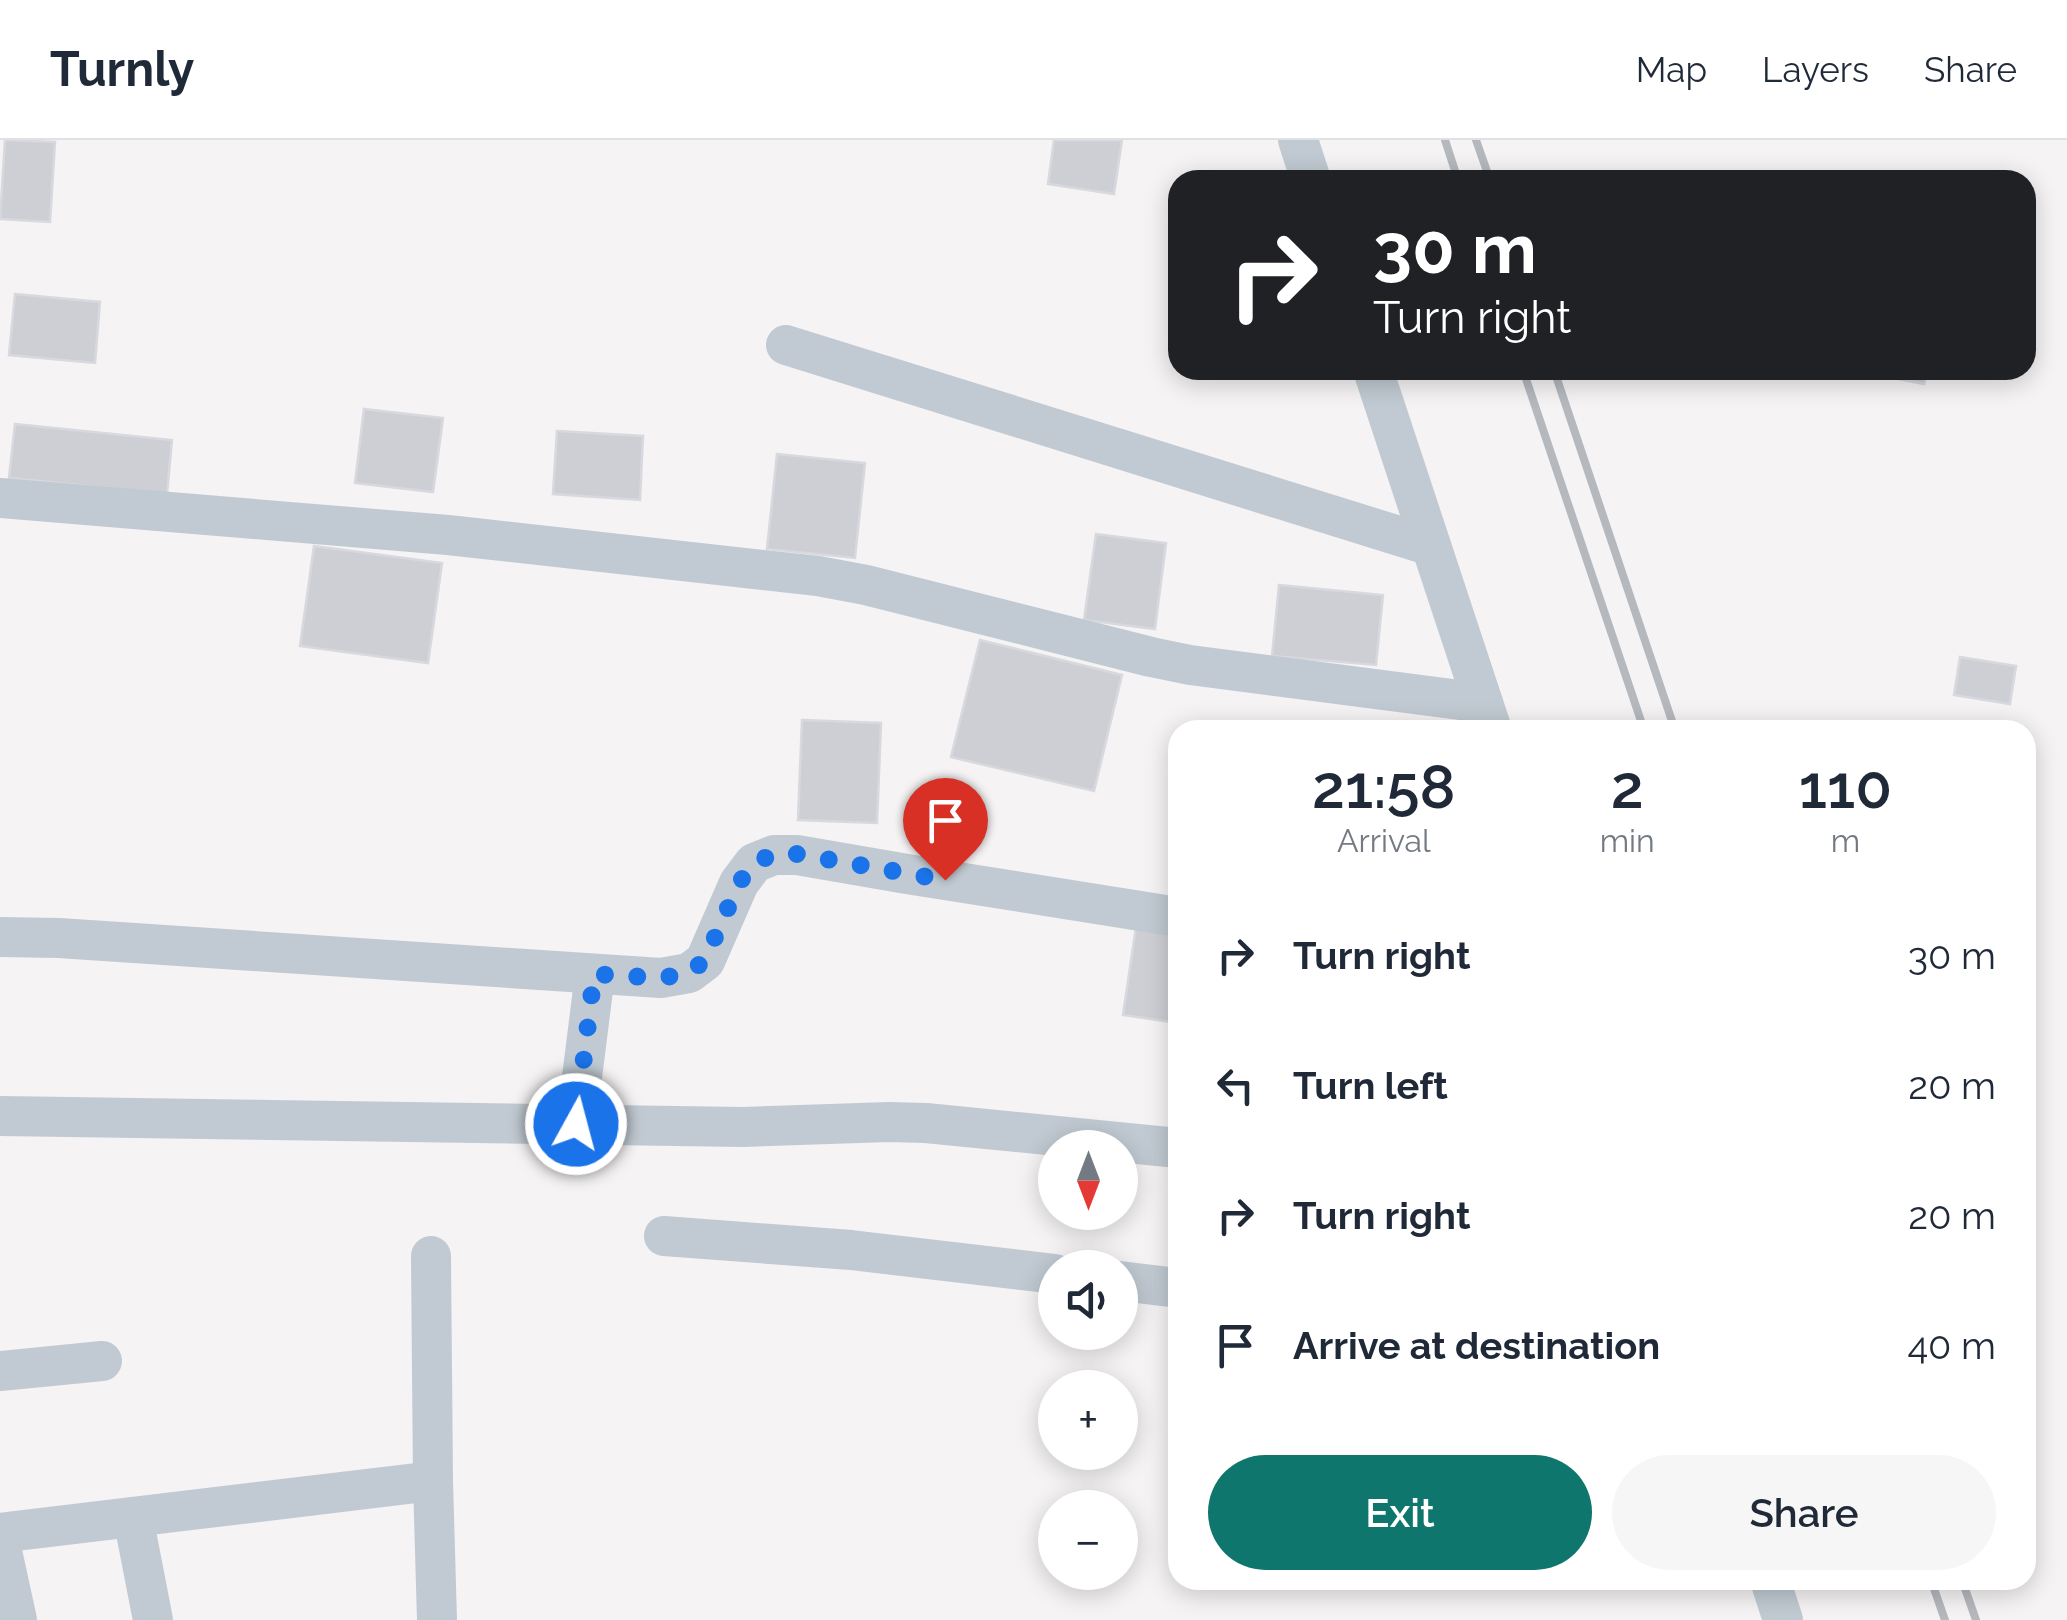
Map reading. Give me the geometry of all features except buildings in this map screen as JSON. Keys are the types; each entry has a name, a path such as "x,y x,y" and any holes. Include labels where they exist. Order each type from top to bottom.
{"street":[{"path":"1298,140 1308,170"},
{"path":"786,345 1431,546"},
{"path":"0,498 448,535 818,576 1151,658 1487,716 1376,380"},
{"path":"0,937 661,978 689,973 705,960 739,883 754,863 774,854 797,854 1168,914"},
{"path":"576,1124 594,974"},
{"path":"0,1116 744,1127 889,1122 1168,1147"},
{"path":"664,1236 850,1250 1038,1272"},
{"path":"431,1256 437,1620"},
{"path":"1138,1283 1168,1287"},
{"path":"0,1371 102,1360"},
{"path":"0,1533 433,1482"},
{"path":"132,1517 153,1620"},
{"path":"0,1542 17,1620"},
{"path":"1773,1590 1783,1620"}],"railway":[{"path":"1445,140 1455,170"},
{"path":"1476,140 1486,170"},
{"path":"1526,380 1641,720"},
{"path":"1557,380 1672,720"},
{"path":"1934,1590 1945,1620"},
{"path":"1966,1590 1976,1620"}],"route":[{"path":"576,1124 594,974 661,978 689,973 705,960 739,883 754,863 774,854 797,854 945,880"}]}
